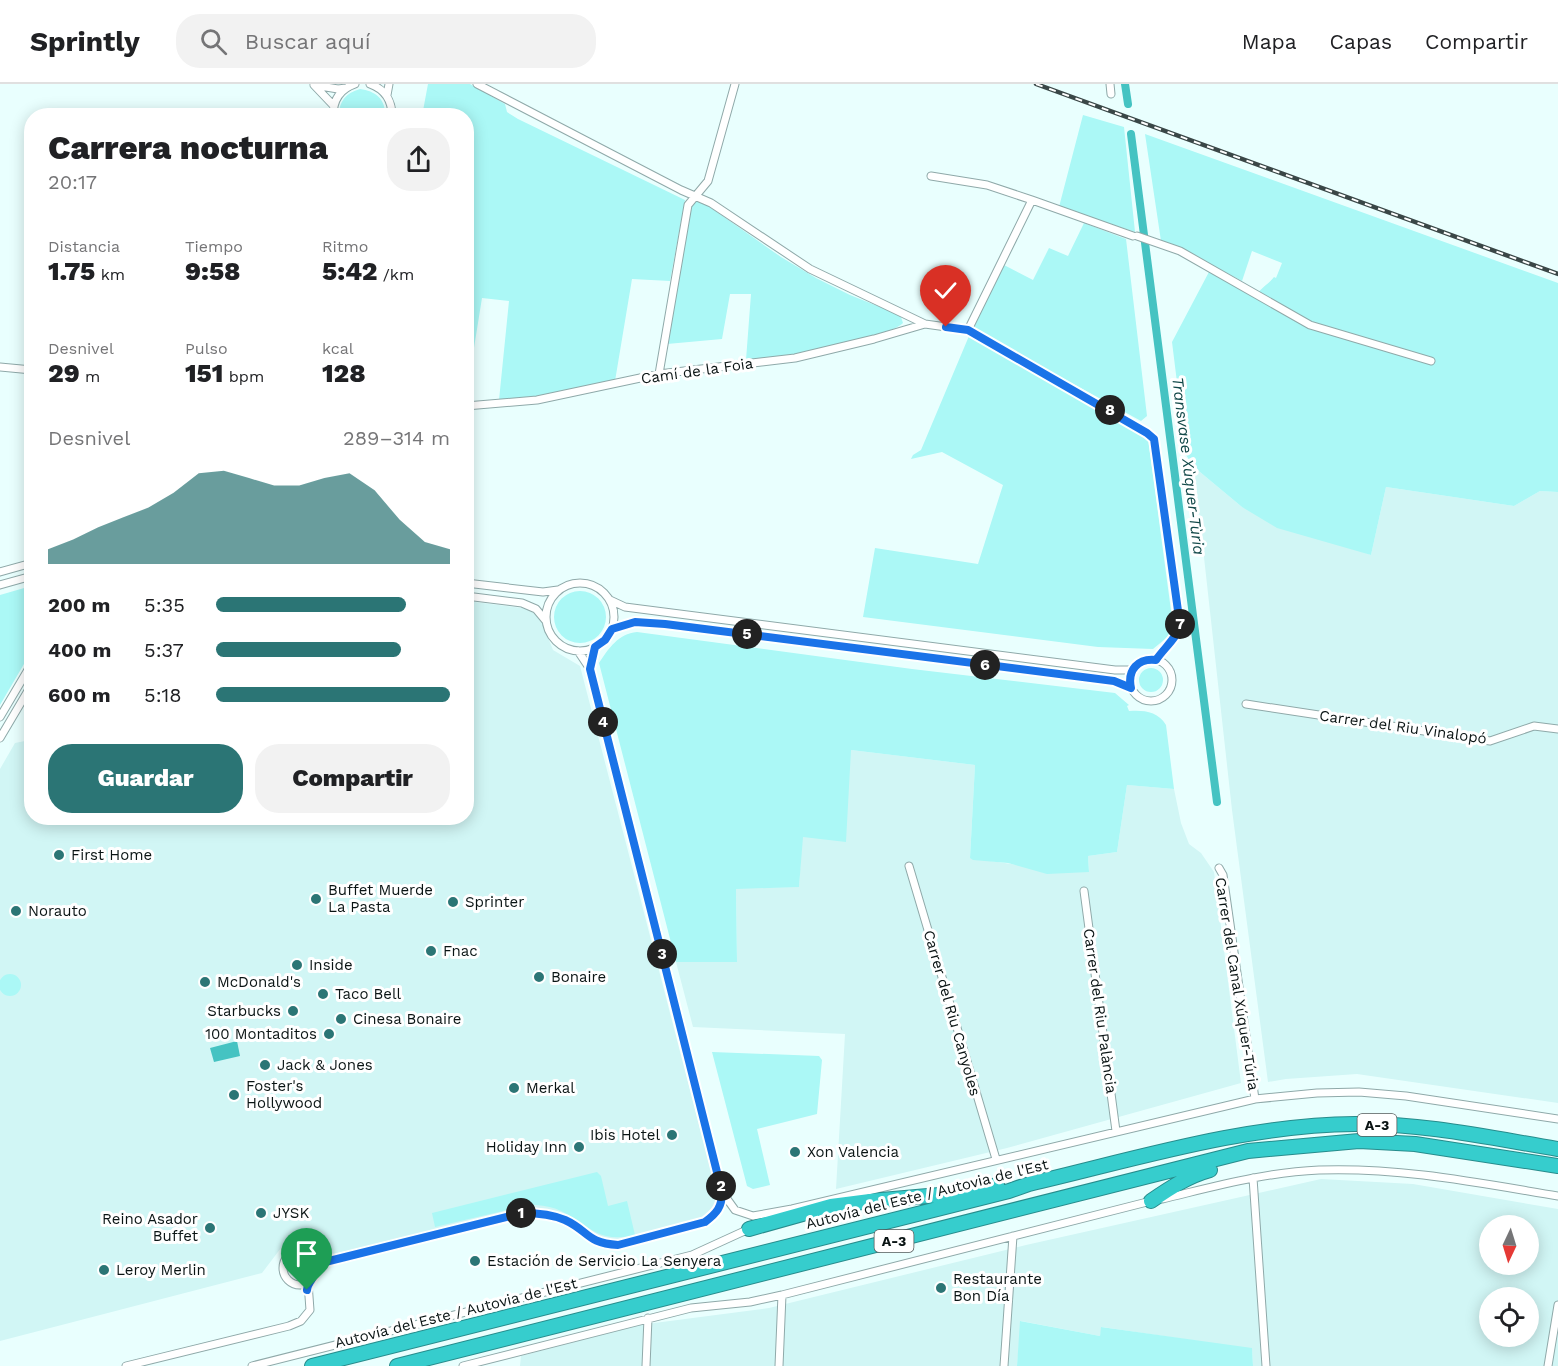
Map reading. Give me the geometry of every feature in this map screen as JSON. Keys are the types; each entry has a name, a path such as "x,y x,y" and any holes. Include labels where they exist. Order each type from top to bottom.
{"highway":[{"name":"Autovía del Este / Autovia de l'Est","path":"312,1366 998,1194 1029,1184 1236,1136 1296,1127 1356,1124 1416,1126 1558,1149"},
{"name":"A-3","path":"397,1366 1248,1151 1359,1142 1415,1144 1558,1166"},
{"path":"1151,1201 1172,1186 1196,1174 1299,1146"},
{"path":"749,1229 831,1206 951,1194 1006,1184 1029,1184"},
{"path":"412,1366 433,1357"}],"street":[{"path":"313,84 333,105 340,92 355,84"},
{"path":"313,84 338,89 346,88"},
{"path":"370,84 376,86 387,96 391,108"},
{"path":"387,96 389,84"},
{"path":"477,84 681,190 711,203 810,269 925,324 968,330 1147,433 1154,439 1180,625 1179,632 1156,660"},
{"path":"658,374 688,205 708,181 735,84"},
{"path":"1110,84 1111,94"},
{"path":"931,176 987,185 1135,236 1153,240 1180,251 1310,325 1431,361"},
{"path":"968,330 1032,200"},
{"name":"Camí de la Foia","path":"474,405 537,400 658,374 795,358 925,324"},
{"path":"0,367 24,368"},
{"path":"0,572 24,565"},
{"path":"0,585 24,579"},
{"path":"546,621 551,598 558,590 567,585 587,583 596,586 610,600 625,608 1115,670 1132,670"},
{"path":"474,584 543,592 558,590"},
{"path":"474,597 522,603 536,609 546,621 552,637 558,643 568,649 578,651 595,647 605,640 612,629 614,619 610,600"},
{"path":"612,629 635,622 665,624 1114,681 1131,688"},
{"path":"590,669 595,647"},
{"path":"317,1264 523,1213 545,1213 566,1221 590,1239 604,1244 618,1245 705,1222 715,1215 722,1204 722,1192 590,669 578,651"},
{"path":"1156,660 1167,666 1172,677 1172,686 1165,696 1155,701 1143,700 1133,693 1131,688 1129,682 1132,670 1142,661 1156,660"},
{"path":"0,717 24,676"},
{"path":"0,738 24,698"},
{"name":"Carrer del Riu Vinalopó","path":"1246,704 1490,741 1534,726 1558,729"},
{"name":"Carrer del Riu Canyoles","path":"909,866 996,1160"},
{"name":"Carrer del Canal Xúquer-Túria","path":"1219,868 1223,875 1255,1099"},
{"name":"Carrer del Riu Palància","path":"1084,891 1116,1131"},
{"path":"722,1192 735,1209 753,1216 792,1209 1255,1099 1317,1093 1359,1092 1406,1096 1558,1119"},
{"path":"463,1366 691,1308 750,1302 1151,1201 1253,1178 1317,1170 1380,1170 1414,1173 1558,1196"},
{"path":"1253,1178 1266,1366"},
{"path":"252,1366 692,1255 792,1209"},
{"path":"1004,1366 1013,1236"},
{"path":"302,1250 312,1255 317,1264 316,1275 308,1283 297,1285 287,1279 282,1268 285,1258 292,1252 302,1250"},
{"path":"126,1366 289,1326 301,1321 310,1310 308,1283"},
{"path":"778,1366 782,1294"},
{"path":"1548,1366 1558,1305"},
{"path":"646,1366 648,1318"}],"shaded area":[{"path":"428,84 470,84 505,104 507,112 518,119 685,200 670,281 632,279 615,381 525,399 499,400 509,301 482,298 474,348 474,108 424,108"},
{"path":"360,89 371,92 379,97 385,108 340,108 344,98"},
{"path":"1083,115 1124,127 1135,232 1059,207"},
{"path":"1145,134 1558,283 1558,492 1540,491 1514,506 1386,487 1371,555 1277,528 1242,507 1194,467 1186,455 1172,342 1210,270 1256,296 1274,277 1276,278 1282,263 1252,251 1242,281 1161,241"},
{"path":"695,201 704,203 781,257 816,278 895,313 901,317 903,323 883,333 833,347 786,356 746,360 751,294 730,294 722,339 667,344 692,205"},
{"path":"1084,223 1126,239 1147,416 1141,421 973,329 1004,265 1033,280 1049,248 1068,256"},
{"path":"969,336 1148,438 1172,618 1170,635 1153,649 1098,647 863,617 875,548 978,564 1003,485 942,452 911,459 921,450"},
{"path":"1194,467 1242,507 1371,555 1386,487 1514,506 1540,491 1558,492 1558,1103 1357,1074 1268,1082 1232,810"},
{"path":"24,588 24,664 0,705 0,595"},
{"path":"580,591 590,593 598,599 604,607 606,617 604,627 598,635 590,641 580,643 570,641 562,635 556,627 554,617 556,607 562,599 570,593"},
{"path":"474,602 529,609 541,620 553,650 580,666 719,1202 708,1218 621,1240 606,1240 594,1236 562,1213 527,1208 334,1254 300,1240 284,1244 262,1273 0,1341 0,769 15,743 24,741 24,825 474,825"},
{"path":"637,632 912,669 1115,693 1129,705 1127,706 1129,711 1145,711 1163,720 1166,725 1174,789 1127,785 1117,852 1088,856 1089,872 1047,874 1008,863 970,858 975,765 851,750 846,842 803,837 799,887 736,889 737,962 676,962 599,663 619,639"},
{"path":"1151,668 1160,671 1163,680 1160,689 1151,692 1142,689 1139,680 1142,671"},
{"path":"851,750 975,765 970,858 1024,866 1089,871 1088,856 1117,852 1127,785 1174,789 1181,823 1189,844 1201,853 1214,872 1241,1083 1007,1148 836,1189 845,1034 693,1027 676,962 737,962 736,888 799,887 802,837"},
{"path":"10,974 18,977 21,985 18,993 10,996 2,993 -1,985 2,977"},
{"path":"237,1041 240,1056 214,1062 210,1048"},
{"path":"712,1052 819,1056 822,1060 817,1114 757,1129 770,1185 753,1189 747,1186"},
{"path":"597,1172 601,1176 608,1206 627,1201 635,1235 605,1236 564,1212 536,1205 526,1205 435,1227 432,1213"},
{"path":"1321,1179 1413,1184 1558,1209 1558,1366 1253,1366 1252,1349 1102,1327 1100,1336 1021,1321 1017,1366 520,1366 521,1356 639,1325 769,1308 1026,1245"},
{"path":"1020,1321 1100,1336 1101,1327 1252,1348 1253,1366 1017,1366"}],"waterway":[{"name":"Transvase Xùquer-Tùria","path":"1125,84 1128,104"},
{"name":"Transvase Xùquer-Tùria","path":"1131,134 1217,802"}],"railway":[{"path":"1036,84 1558,274"}],"place":[{"name":"First Home","path":"59,855"},
{"name":"Buffet Muerde La Pasta","path":"316,899"},
{"name":"Sprinter","path":"453,902"},
{"name":"Norauto","path":"16,911"},
{"name":"Fnac","path":"431,951"},
{"name":"Inside","path":"297,965"},
{"name":"Bonaire","path":"539,977"},
{"name":"McDonald's","path":"205,982"},
{"name":"Taco Bell","path":"323,994"},
{"name":"Starbucks","path":"293,1011"},
{"name":"Cinesa Bonaire","path":"341,1019"},
{"name":"100 Montaditos","path":"329,1034"},
{"name":"Jack & Jones","path":"265,1065"},
{"name":"Merkal","path":"514,1088"},
{"name":"Foster's Hollywood","path":"234,1095"},
{"name":"Ibis Hotel","path":"672,1135"},
{"name":"Holiday Inn","path":"579,1147"},
{"name":"Xon Valencia","path":"795,1152"},
{"name":"JYSK","path":"261,1213"},
{"name":"Reino Asador Buffet","path":"210,1228"},
{"name":"Estación de Servicio La Senyera","path":"475,1261"},
{"name":"Leroy Merlin","path":"104,1270"},
{"name":"Restaurante Bon Día","path":"941,1288"}],"route":[{"path":"307,1290 308,1283 316,1275 317,1264 523,1213 545,1213 566,1221 590,1239 604,1244 618,1245 705,1222 715,1215 722,1204 722,1192 590,669 595,647 605,640 612,629 635,622 665,624 1114,681 1131,688 1130,676 1136,664 1149,659 1156,660 1179,632 1180,625 1154,439 1086,396 968,330 946,327"}]}
